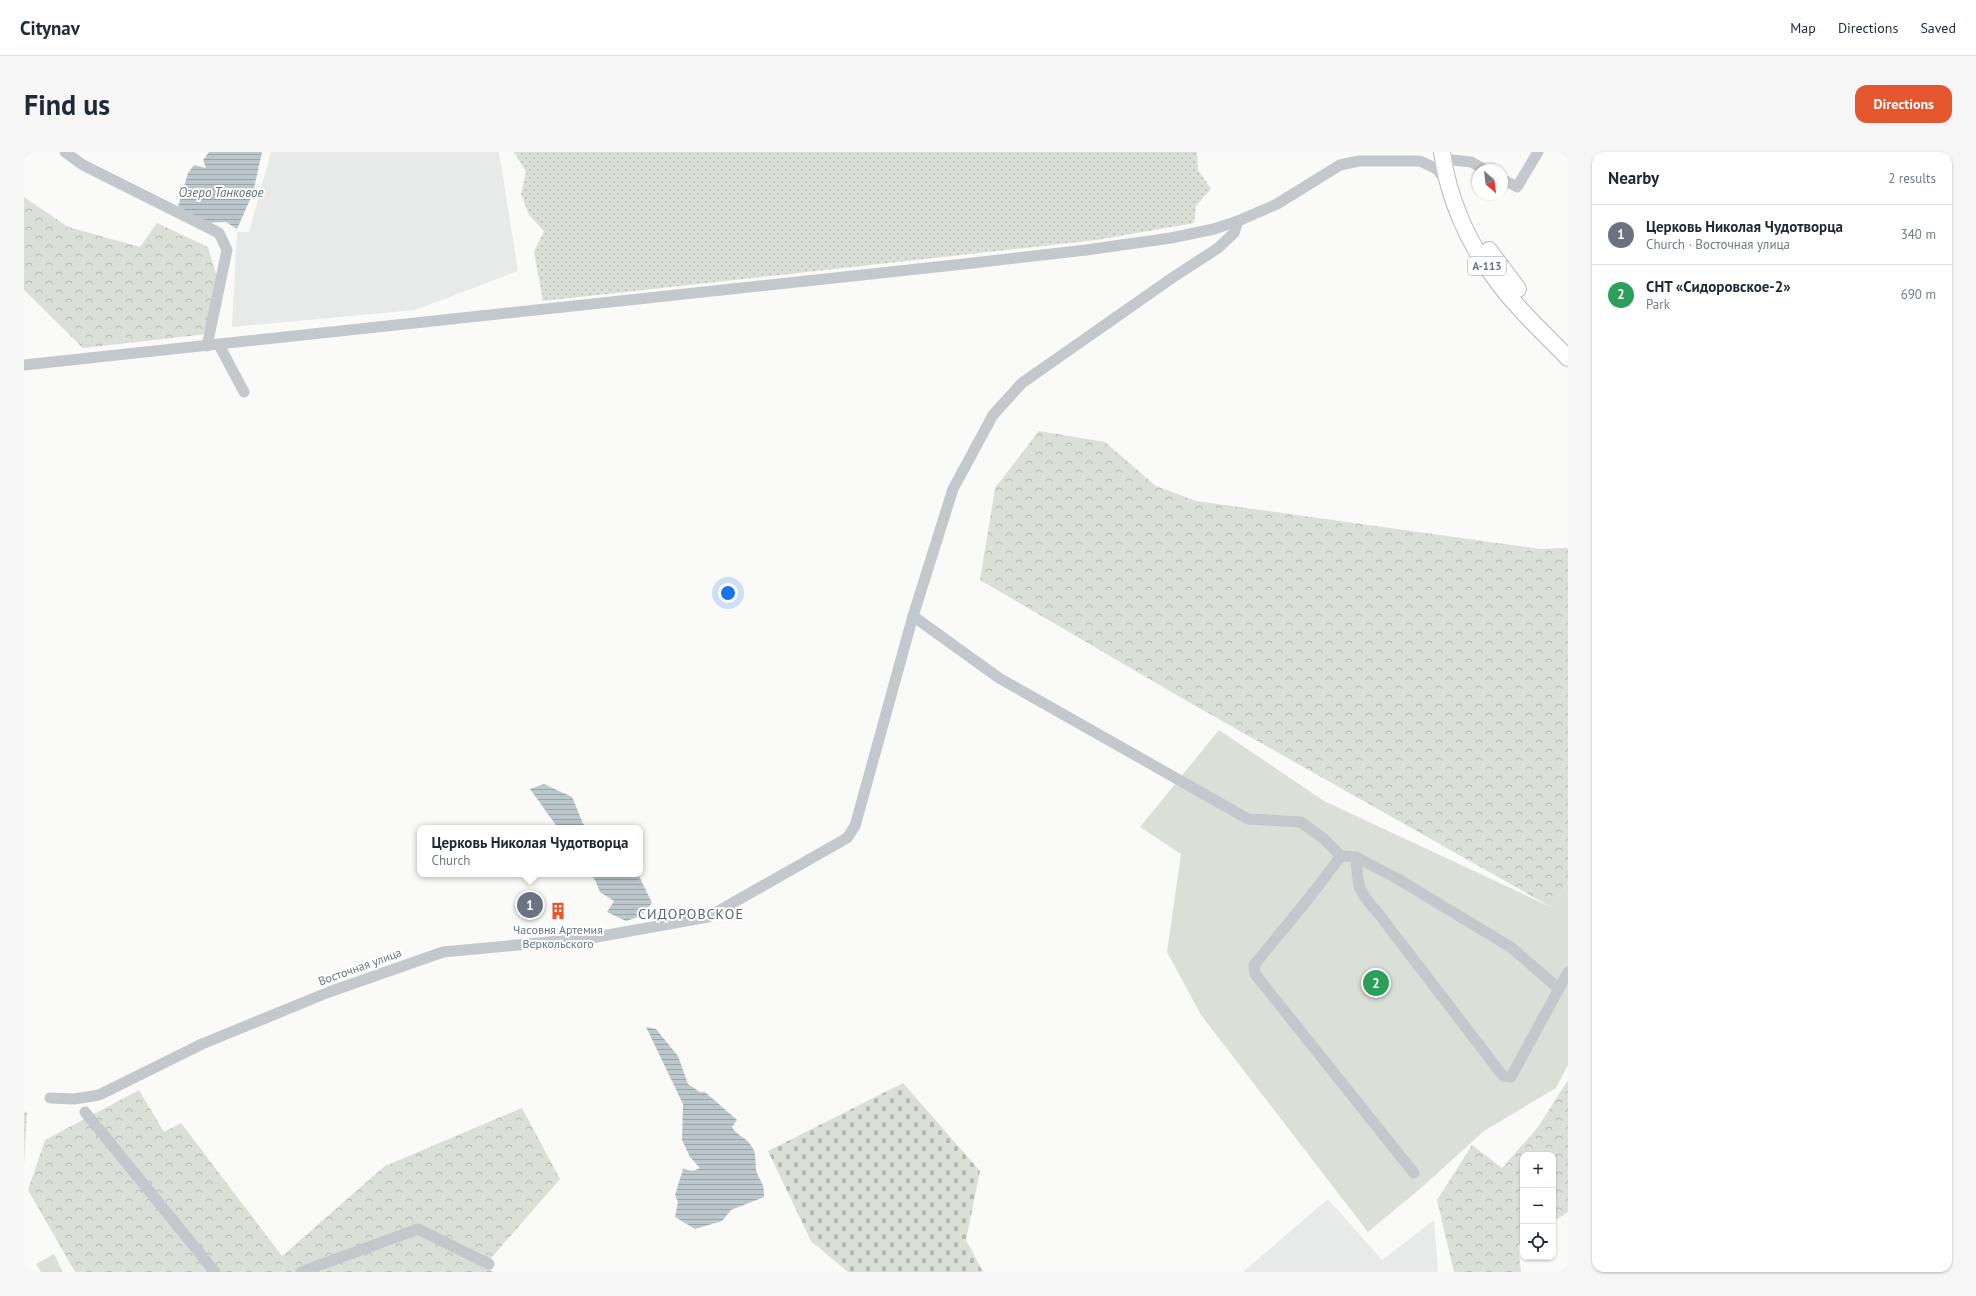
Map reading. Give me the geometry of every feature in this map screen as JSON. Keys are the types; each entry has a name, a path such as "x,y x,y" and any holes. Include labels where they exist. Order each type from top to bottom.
{"highway":[{"name":"А-113","path":"1449,155 1448,186 1470,238 1494,278 1568,358"},
{"name":"А-113","path":"1449,155 1464,199 1489,250 1505,273 1568,343"}],"street":[{"path":"65,152 83,165 219,233 227,250 207,346"},
{"path":"1415,160 1428,152"},
{"path":"1508,182 1518,187 1538,152"},
{"path":"1449,155 1475,164"},
{"path":"24,365 1086,250 1171,238 1214,229 1238,221 1277,204 1340,165 1367,160 1415,160 1432,165 1437,169 1448,186"},
{"name":"Восточная улица","path":"50,1098 74,1099 99,1094 202,1044 329,992 443,952 591,938 708,917 847,838 855,826 913,616 953,489 993,415 1022,383 1172,278 1218,248 1234,233 1238,221"},
{"path":"219,345 244,392"},
{"path":"913,616 999,678 1248,819 1301,822 1324,839 1341,856 1356,857 1398,879 1512,948 1558,988"},
{"path":"1341,856 1254,965 1255,974 1414,1173"},
{"path":"1356,857 1358,886 1365,898 1383,919 1503,1076 1512,1077 1558,988 1568,972"},
{"path":"85,1112 215,1272"},
{"path":"301,1272 418,1229 489,1264"}],"shaded area":[{"path":"271,152 499,152 518,271 415,310 232,327 237,232 249,232"},
{"path":"1328,1199 1382,1260 1434,1220 1438,1272 1243,1272"}],"green space":[{"path":"514,152 1197,152 1198,170 1211,189 1196,206 1194,223 1097,240 543,301 534,252 544,231 529,215 521,194 526,172"},
{"path":"24,197 68,227 140,247 157,223 208,247 218,281 207,334 83,348 24,290"},
{"path":"1039,431 1105,442 1156,486 1196,501 1540,549 1568,548 1568,883 1551,907 1185,700 980,580 995,488"},
{"path":"1219,730 1324,801 1551,907 1568,883 1568,1065 1556,1088 1484,1131 1421,1188 1368,1232 1201,1015 1167,952 1181,854 1140,827"},
{"path":"1568,1080 1568,1212 1556,1220 1556,1152 1520,1152 1520,1244 1518,1245 1521,1272 1454,1272 1437,1200 1472,1145 1502,1168 1538,1127"},
{"path":"903,1083 980,1171 966,1240 983,1272 848,1272 811,1241 768,1151"},
{"path":"139,1090 164,1132 181,1123 282,1256 385,1166 522,1108 560,1179 485,1265 493,1272 75,1272 28,1190 45,1140"},
{"path":"27,1111 24,1164 24,1113"},
{"path":"54,1254 63,1272 41,1272 36,1264"}],"water":[{"name":"Озеро Танковое","path":"209,152 262,152 253,193 237,229 226,222 204,223 177,210 188,173 194,165 206,168 203,160"},
{"path":"544,784 572,797 584,825 556,825 530,789"},
{"path":"592,877 639,877 652,903 641,916 626,921 607,912 614,901 600,892"},
{"path":"646,1027 656,1029 678,1056 688,1084 700,1092 705,1092 737,1120 732,1127 748,1142 754,1151 756,1169 763,1186 764,1197 731,1210 722,1221 695,1229 675,1217 678,1202 675,1195 683,1169 693,1171 700,1168 690,1157 682,1140 683,1104"}],"place":[{"name":"Церковь Николая Чудотворца","path":"530,905"},
{"name":"Часовня Артемия Веркольского","path":"558,911"},
{"name":"СНТ «Сидоровское-2»","path":"1376,983"}],"district":[{"name":"СИДОРОВСКОЕ","path":"691,914"}]}
